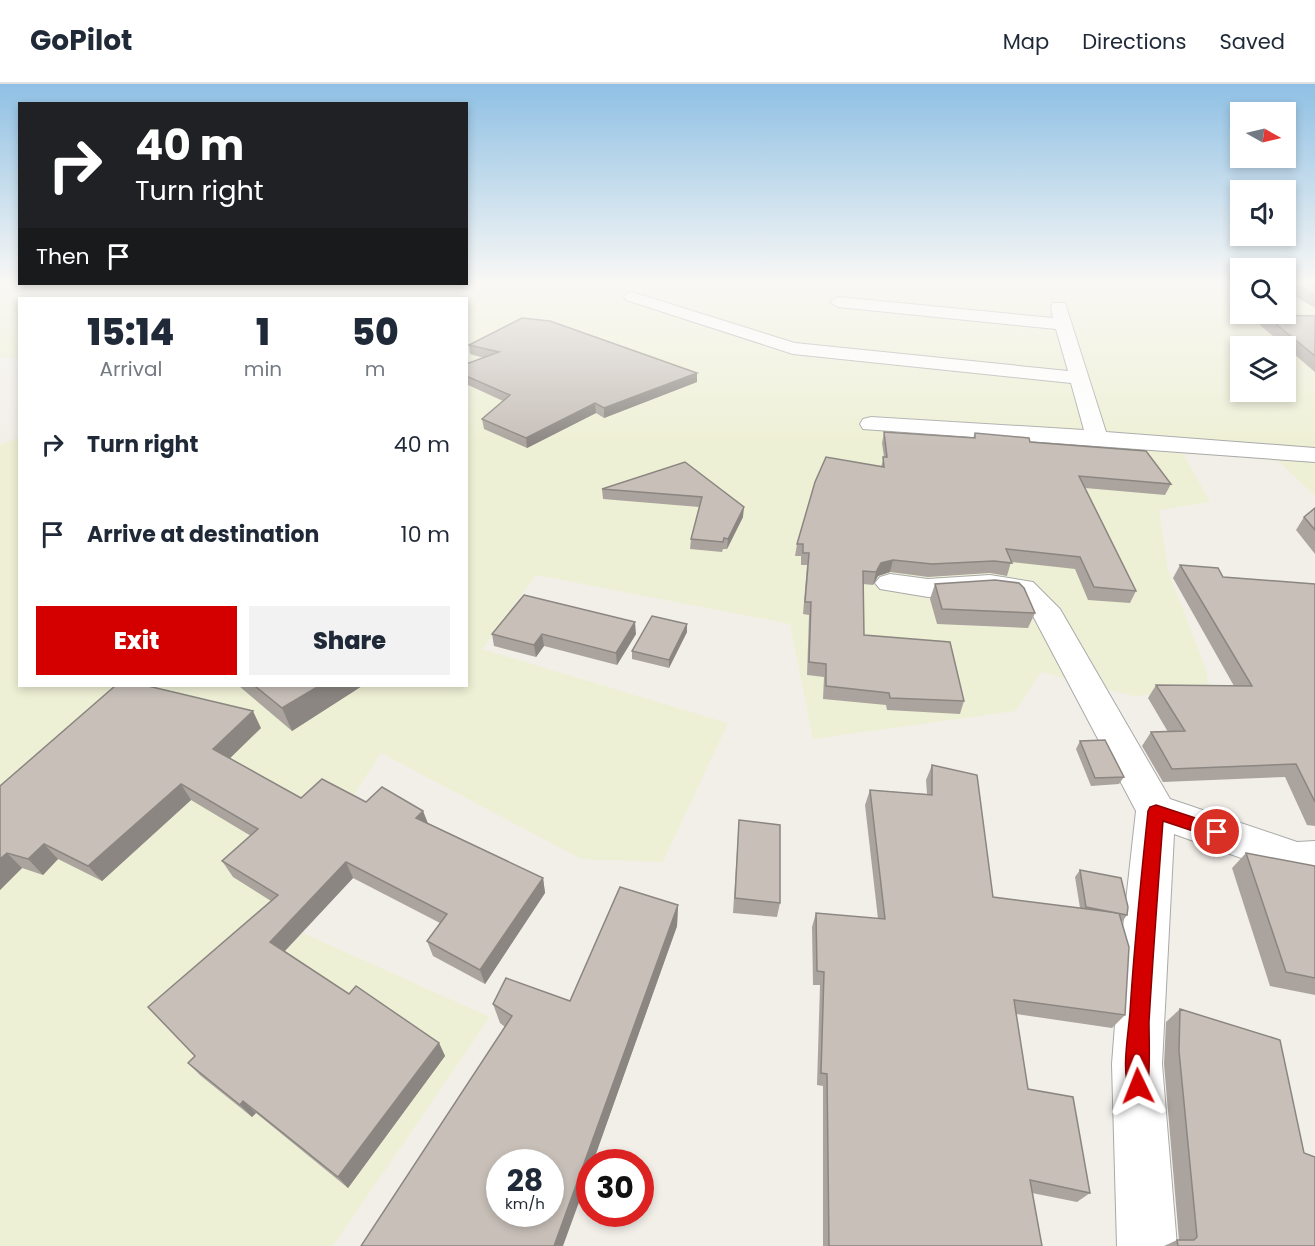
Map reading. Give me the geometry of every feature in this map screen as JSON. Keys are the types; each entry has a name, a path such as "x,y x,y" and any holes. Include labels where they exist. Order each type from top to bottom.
{"street":[{"path":"759,337 793,348 1079,378"},
{"path":"1067,337 1097,438"},
{"path":"871,424 1315,455"},
{"path":"890,583 928,588 990,584 1023,588 1045,609 1156,811 1144,946 1137,1064 1147,1246"},
{"path":"1156,811 1297,860 1315,859"}],"green space":[{"path":"0,337 18,337 18,358 0,357"},
{"path":"468,337 1230,337 1230,402 1296,402 1296,337 1315,337 1315,496 1278,461 1183,453 1210,502 1159,510 1168,570 1206,669 1210,692 1133,696 1041,672 1016,711 813,739 790,624 536,575 482,649 728,723 663,862 581,859 381,753 272,919 490,1017 333,1246 0,1246 0,445 18,437 18,687 468,687"}],"building":[{"path":"484,337 596,337 697,373 604,408 595,403 526,438 482,419 510,395 468,377 468,363 499,352 469,345"},
{"path":"1296,337 1315,337 1315,356 1296,340"},
{"path":"884,432 975,438 975,433 1029,438 1030,442 1146,451 1171,484 1079,476 1136,591 1094,587 1080,557 1006,549 1012,563 994,561 932,564 893,560 881,563 876,572 863,571 864,635 950,642 964,701 890,698 889,693 826,686 826,664 809,662 811,602 805,602 809,553 803,553 803,544 797,544 815,482 826,457 884,467 883,457 887,457"},
{"path":"685,462 744,507 728,539 724,538 723,542 691,539 702,497 602,489"},
{"path":"1315,508 1315,530 1304,517"},
{"path":"1180,565 1218,568 1223,577 1315,584 1315,802 1296,764 1172,769 1151,732 1185,731 1156,685 1252,686"},
{"path":"995,580 1019,583 1024,588 1035,613 942,609 935,584"},
{"path":"524,595 635,622 616,653 542,634 534,645 492,634"},
{"path":"652,616 687,624 669,660 632,651"},
{"path":"114,687 152,687 253,711 213,749 301,798 322,779 366,802 382,787 423,811 416,818 543,878 480,970 427,941 447,914 346,862 270,942 349,994 356,986 439,1043 338,1177 243,1101 240,1105 188,1063 195,1056 148,1007 278,895 222,861 258,829 181,784 88,866 44,844 28,859 7,853 0,859 0,786"},
{"path":"256,687 317,687 282,708"},
{"path":"1105,740 1124,777 1095,778 1080,741"},
{"path":"932,765 977,775 993,897 1119,913 1129,947 1125,1015 1014,1000 1028,1089 1073,1097 1090,1193 1030,1180 1042,1246 829,1246 827,1074 821,1073 824,972 817,971 816,913 885,919 870,790 932,795"},
{"path":"739,820 780,825 780,903 735,898"},
{"path":"1246,853 1315,866 1315,978 1286,972"},
{"path":"1080,870 1121,878 1128,907 1127,915 1086,907"},
{"path":"620,887 678,905 589,1149 576,1149 576,1186 564,1218 564,1149 486,1149 486,1227 561,1227 554,1246 361,1246 512,1016 493,1004 506,978 570,1001"},
{"path":"1180,1009 1280,1040 1304,1153 1315,1157 1315,1246 1178,1246 1177,1240 1194,1240 1197,1237 1179,1051"}],"route":[{"path":"1138,1086 1137,1064 1144,946 1156,811 1217,832"}]}
